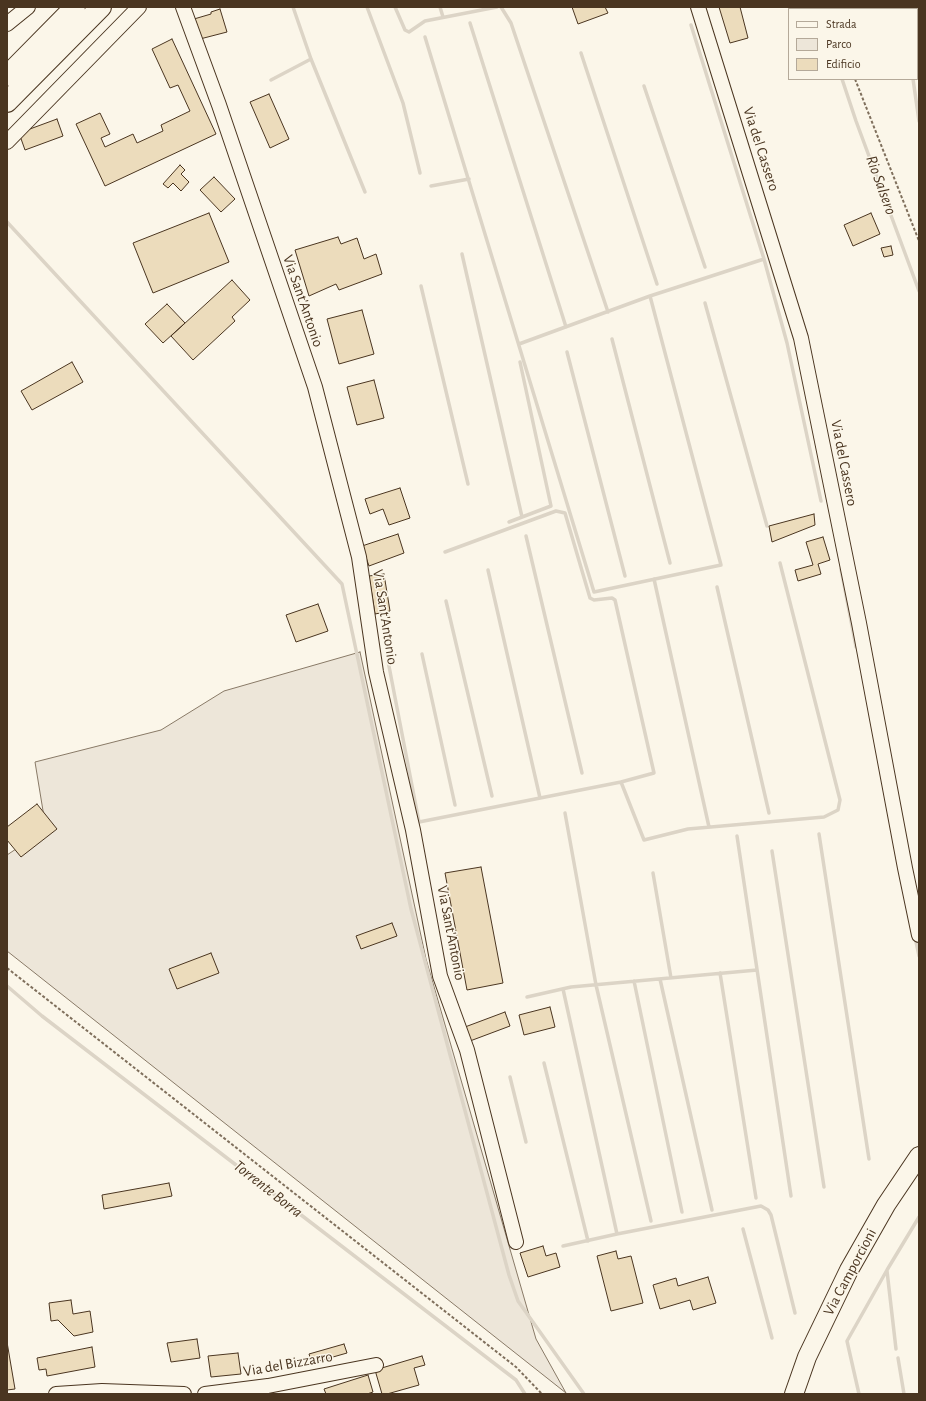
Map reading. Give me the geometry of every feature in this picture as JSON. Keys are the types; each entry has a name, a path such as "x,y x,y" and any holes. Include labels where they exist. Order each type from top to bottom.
{"highway":[{"path":"7,76 76,7"},
{"path":"7,102 101,7"}],"main road":[{"name":"Via Camporcioni","path":"794,1394 807,1357 849,1270 886,1205 919,1156"}],"street":[{"path":"7,24 28,7"},
{"path":"7,142 139,7"},
{"name":"Via Sant'Antonio","path":"183,7 219,105 315,387 359,557 376,672 414,830 440,976 467,1050 516,1242"},
{"name":"Via del Cassero","path":"698,7 801,338 858,616 919,935"},
{"name":"Via del Bizzarro","path":"205,1394 268,1386 376,1365"},
{"path":"56,1394 102,1391 184,1394"}],"path":[{"path":"855,80 919,242"},
{"path":"7,968 516,1367 542,1394"}],"green space":[{"path":"360,652 426,959 536,1339 566,1393 7,951 7,855 46,829 35,762 161,730 224,691"}],"building":[{"path":"572,7 605,7 608,13 578,24"},
{"path":"719,7 740,7 748,38 730,43"},
{"path":"220,9 227,32 200,39 194,19 211,14 211,12"},
{"path":"172,39 216,134 105,186 76,124 100,113 110,134 101,138 105,147 133,134 137,143 163,131 161,125 190,111 178,85 170,88 152,49"},
{"path":"269,94 289,139 270,148 250,102"},
{"path":"57,119 63,136 25,150 19,133"},
{"path":"180,165 185,170 181,174 189,182 181,191 173,183 168,188 163,184"},
{"path":"214,177 235,199 221,212 200,190"},
{"path":"209,213 229,262 153,293 133,243"},
{"path":"871,213 880,234 853,246 844,225"},
{"path":"338,237 341,244 357,238 364,259 376,254 382,274 339,290 336,284 309,296 295,250"},
{"path":"891,246 893,255 884,257 881,248"},
{"path":"232,280 250,300 232,317 235,321 193,360 171,336"},
{"path":"167,304 185,323 163,343 145,324"},
{"path":"362,310 374,354 339,364 327,319"},
{"path":"72,362 83,382 32,410 21,391"},
{"path":"374,380 384,418 357,425 347,387"},
{"path":"400,488 410,518 389,525 383,509 370,514 365,499"},
{"path":"814,514 815,525 772,542 769,526"},
{"path":"398,534 404,553 369,566 362,546"},
{"path":"823,537 830,560 818,564 821,574 798,581 795,570 813,565 806,542"},
{"path":"384,574 390,611 375,614 369,576"},
{"path":"318,604 328,631 296,642 286,615"},
{"path":"37,804 57,829 21,857 7,840 7,827"},
{"path":"481,867 503,983 467,990 445,873"},
{"path":"392,923 397,936 361,949 356,936"},
{"path":"211,953 219,973 177,989 169,969"},
{"path":"550,1007 555,1027 524,1035 519,1015"},
{"path":"505,1012 510,1026 470,1041 465,1027"},
{"path":"169,1183 172,1196 104,1209 102,1195"},
{"path":"543,1246 546,1256 556,1253 560,1267 528,1277 520,1253"},
{"path":"616,1251 618,1259 631,1256 643,1303 611,1311 597,1256"},
{"path":"708,1277 716,1303 693,1310 690,1300 660,1309 653,1285 676,1278 678,1286"},
{"path":"71,1300 73,1314 90,1311 93,1332 74,1336 58,1320 51,1321 49,1303"},
{"path":"197,1339 200,1358 171,1362 167,1343"},
{"path":"7,1342 15,1389 7,1390"},
{"path":"344,1344 347,1353 312,1363 309,1354"},
{"path":"92,1347 95,1367 47,1376 46,1369 39,1370 37,1358"},
{"path":"238,1353 241,1374 211,1377 208,1356"},
{"path":"422,1356 425,1365 414,1368 419,1385 382,1394 375,1370"},
{"path":"368,1375 373,1392 367,1394 326,1394 324,1389"}],"waterway":[{"path":"293,7 311,59 365,192"},
{"path":"367,7 403,103 420,173"},
{"path":"395,7 405,30 409,32 425,21 497,7"},
{"path":"440,7 443,17"},
{"path":"501,7 511,23 608,312"},
{"path":"470,23 566,327"},
{"path":"691,25 764,259 787,343 821,501"},
{"path":"425,37 594,592 721,565 650,296"},
{"path":"581,53 657,284"},
{"path":"271,80 311,59"},
{"name":"Rio Salsero","path":"842,80 919,291"},
{"path":"913,80 919,121"},
{"path":"644,86 705,267"},
{"path":"431,186 469,179"},
{"path":"7,222 342,584 411,909 509,1275 518,1301 584,1394"},
{"path":"462,254 522,517"},
{"path":"519,344 650,296 764,259"},
{"path":"421,286 468,484"},
{"path":"705,303 767,526"},
{"path":"612,339 670,563"},
{"path":"567,352 625,576"},
{"path":"509,522 551,506 520,362"},
{"path":"445,552 556,511 565,513 590,598 594,600 612,598 615,600 654,773 621,782"},
{"path":"526,536 582,773"},
{"path":"388,661 419,822 621,782 644,840 688,829 824,817 838,810 840,800 780,563"},
{"path":"841,569 856,647"},
{"path":"488,570 540,798"},
{"path":"654,579 709,827"},
{"path":"717,587 769,813"},
{"path":"446,601 492,796"},
{"path":"422,654 455,805"},
{"path":"565,813 596,985 651,1221"},
{"path":"819,834 869,1159"},
{"path":"737,836 791,1196"},
{"path":"772,851 824,1187"},
{"path":"653,873 671,978"},
{"path":"915,937 919,956"},
{"path":"527,997 571,987 757,970"},
{"path":"720,973 756,1198"},
{"path":"660,979 712,1210"},
{"path":"634,981 682,1212"},
{"name":"Torrente Borra","path":"7,986 42,1016 516,1380 525,1394"},
{"path":"563,989 617,1234"},
{"path":"544,1063 588,1241"},
{"path":"510,1077 526,1142"},
{"path":"563,1246 761,1206 768,1210 771,1215 795,1313"},
{"path":"859,1394 847,1341 919,1217"},
{"path":"743,1229 772,1338"},
{"path":"887,1271 896,1349"},
{"path":"898,1358 904,1394"}]}
